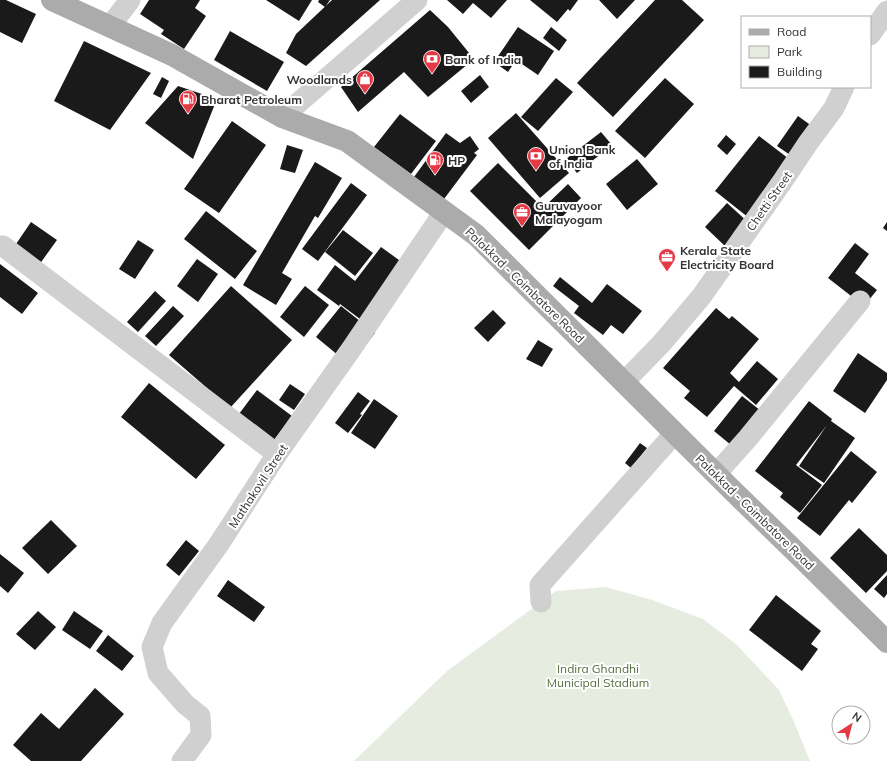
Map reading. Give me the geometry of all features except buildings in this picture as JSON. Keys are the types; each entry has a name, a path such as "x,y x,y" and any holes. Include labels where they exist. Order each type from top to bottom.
{"main road":[{"name":"Palakkad - Coimbatore Road","path":"52,0 172,55 282,117 347,141 476,235 887,642"}],"street":[{"path":"110,26 130,0"},
{"path":"282,117 417,0"},
{"path":"871,34 887,11"},
{"name":"Chetti Street","path":"624,382 701,297 834,108 844,88"},
{"name":"Mathakovil Street","path":"182,761 201,735 200,716 185,704 158,673 152,647 162,623 219,544 278,454 444,212"},
{"path":"3,246 278,454"},
{"path":"716,474 748,438 860,301"},
{"path":"541,602 540,585 675,433"}],"green space":[{"name":"Indira Ghandhi Municipal Stadium","path":"606,587 652,600 703,619 736,644 779,690 810,761 354,761 447,671 556,591"}],"place":[{"name":"Bank of India","path":"432,74"},
{"name":"Woodlands","path":"365,94"},
{"name":"Bharat Petroleum","path":"188,114"},
{"name":"Union Bank of India","path":"536,171"},
{"name":"HP","path":"435,175"},
{"name":"Guruvayoor Malayogam","path":"522,227"},
{"name":"Kerala State Electricity Board","path":"667,272"}]}
